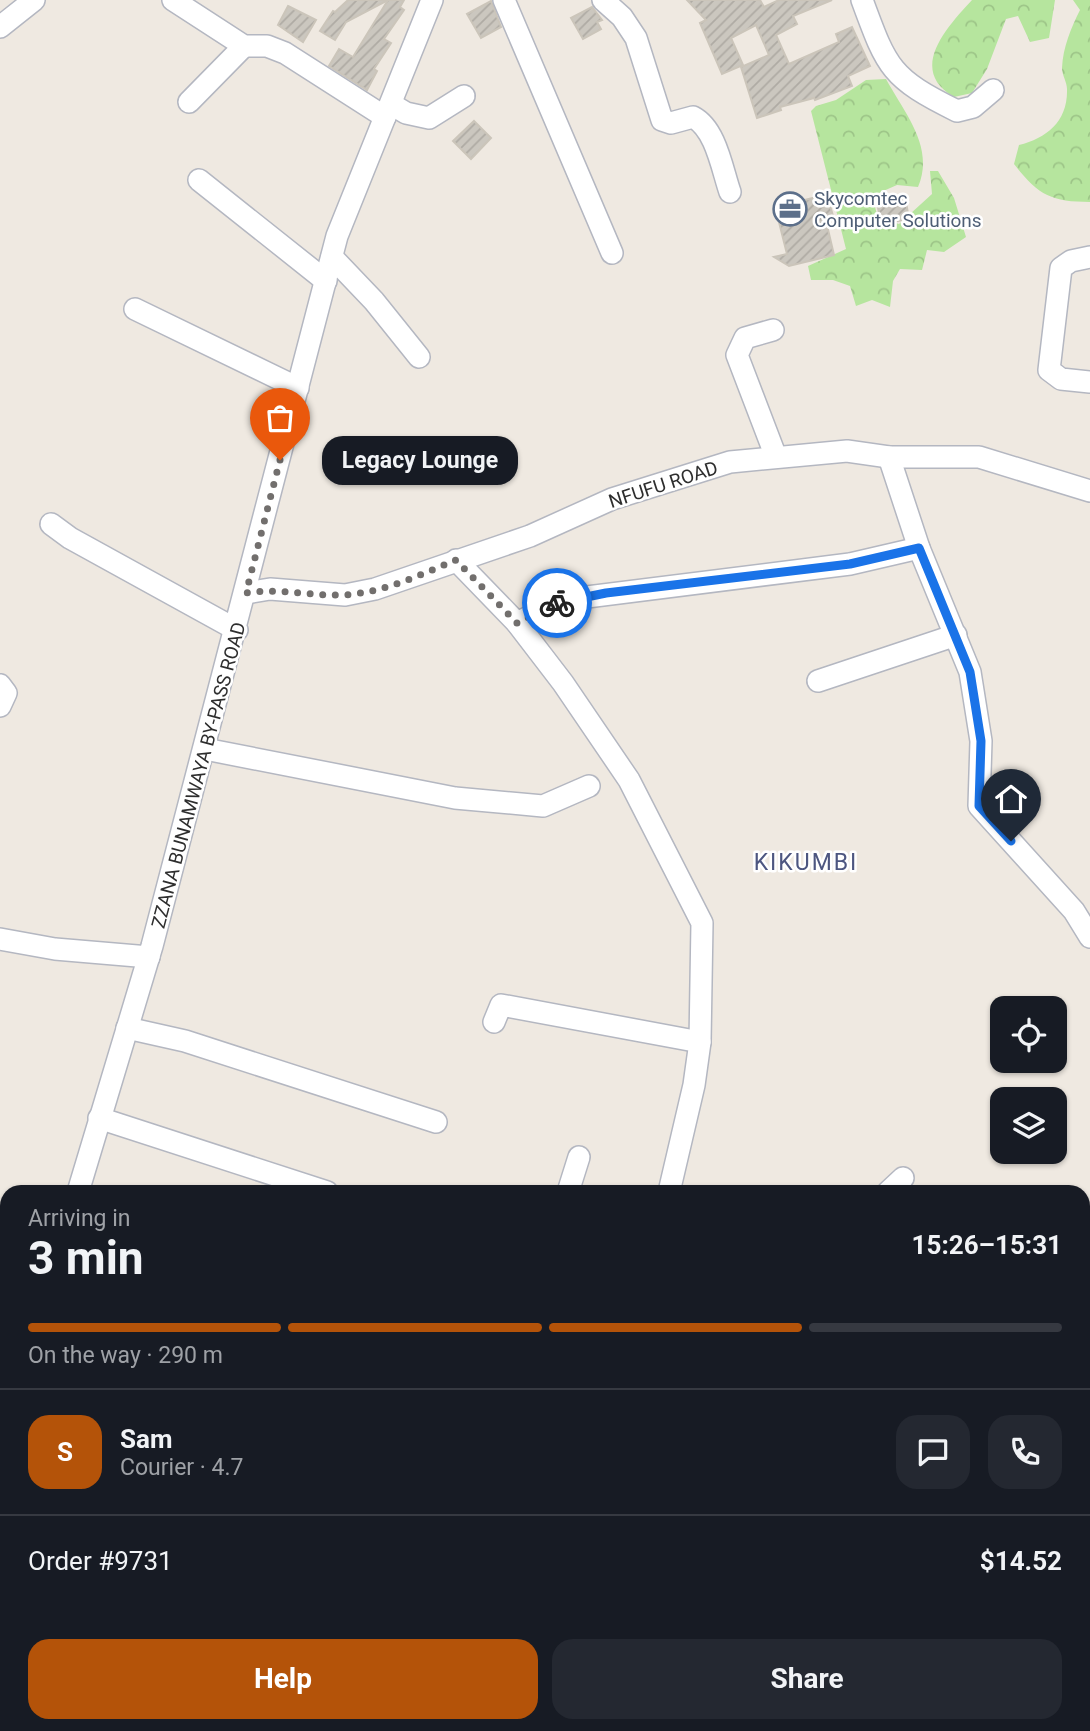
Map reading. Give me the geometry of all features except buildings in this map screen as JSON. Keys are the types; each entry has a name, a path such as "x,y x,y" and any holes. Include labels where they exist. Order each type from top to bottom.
{"street":[{"path":"0,27 34,0"},
{"path":"173,0 244,46 267,46 285,53 388,110 429,118 464,96"},
{"name":"ZZANA BUNAMWAYA BY-PASS ROAD","path":"80,1185 149,957 237,630 337,236 432,0"},
{"path":"504,0 612,253"},
{"path":"603,0 622,17 636,38 657,114 667,123 693,117 701,121 709,131 730,192"},
{"path":"862,0 887,61 901,79 957,111 973,107 993,90"},
{"path":"189,102 244,46"},
{"path":"199,180 326,281"},
{"path":"332,257 374,301 419,356"},
{"path":"1090,257 1071,261 1061,268 1049,370 1061,379 1090,382"},
{"path":"135,309 298,388"},
{"path":"773,330 745,338 737,355 776,457"},
{"name":"NFUFU ROAD","path":"246,593 270,589 345,595 408,580 456,560 530,536 612,499 730,462 847,451 889,457 979,457 1090,491"},
{"path":"889,457 919,548 970,672 981,741 979,806 1074,911 1090,937"},
{"path":"51,524 70,538 237,630"},
{"path":"517,623 563,600 850,564 919,548"},
{"path":"456,560 517,623 563,683 629,780 702,923 700,1042 670,1185"},
{"path":"818,681 956,635"},
{"path":"0,685 6,693 0,706"},
{"path":"205,749 455,798 543,806 589,786"},
{"path":"0,939 55,950 149,957"},
{"path":"494,1022 501,1005 567,1022 700,1042"},
{"path":"127,1028 175,1038 436,1122"},
{"path":"99,1118 305,1185"},
{"path":"570,1185 579,1157"}],"green space":[{"path":"972,0 1055,0 1049,38 1030,42 1018,16 1006,19 987,69 972,93 954,97 940,86 933,74 932,62 943,35"},
{"path":"1073,0 1090,0 1090,202 1046,195 1014,164 1019,145 1047,133 1060,119 1064,110 1067,89 1062,71 1063,60 1068,38 1080,10"},
{"path":"886,79 916,131 923,158 918,187 897,185 872,196 878,218 899,224 932,194 930,171 938,171 954,198 966,237 944,252 927,250 922,270 900,269 893,281 890,307 872,300 856,306 850,286 833,280 811,280 808,266 846,249 811,111 816,106 836,100 866,80"}],"way so far":[{"path":"280,460 246,593 270,589 345,595 408,580 456,560 517,623 557,603"}],"place":[{"name":"Skycomtec Computer Solutions","path":"790,209"},
{"name":"Legacy Lounge","path":"280,460"}],"district":[{"name":"KIKUMBI","path":"806,862"}],"route":[{"path":"557,603 606,593 850,564 919,548 970,672 981,741 979,806 1011,841"}]}
